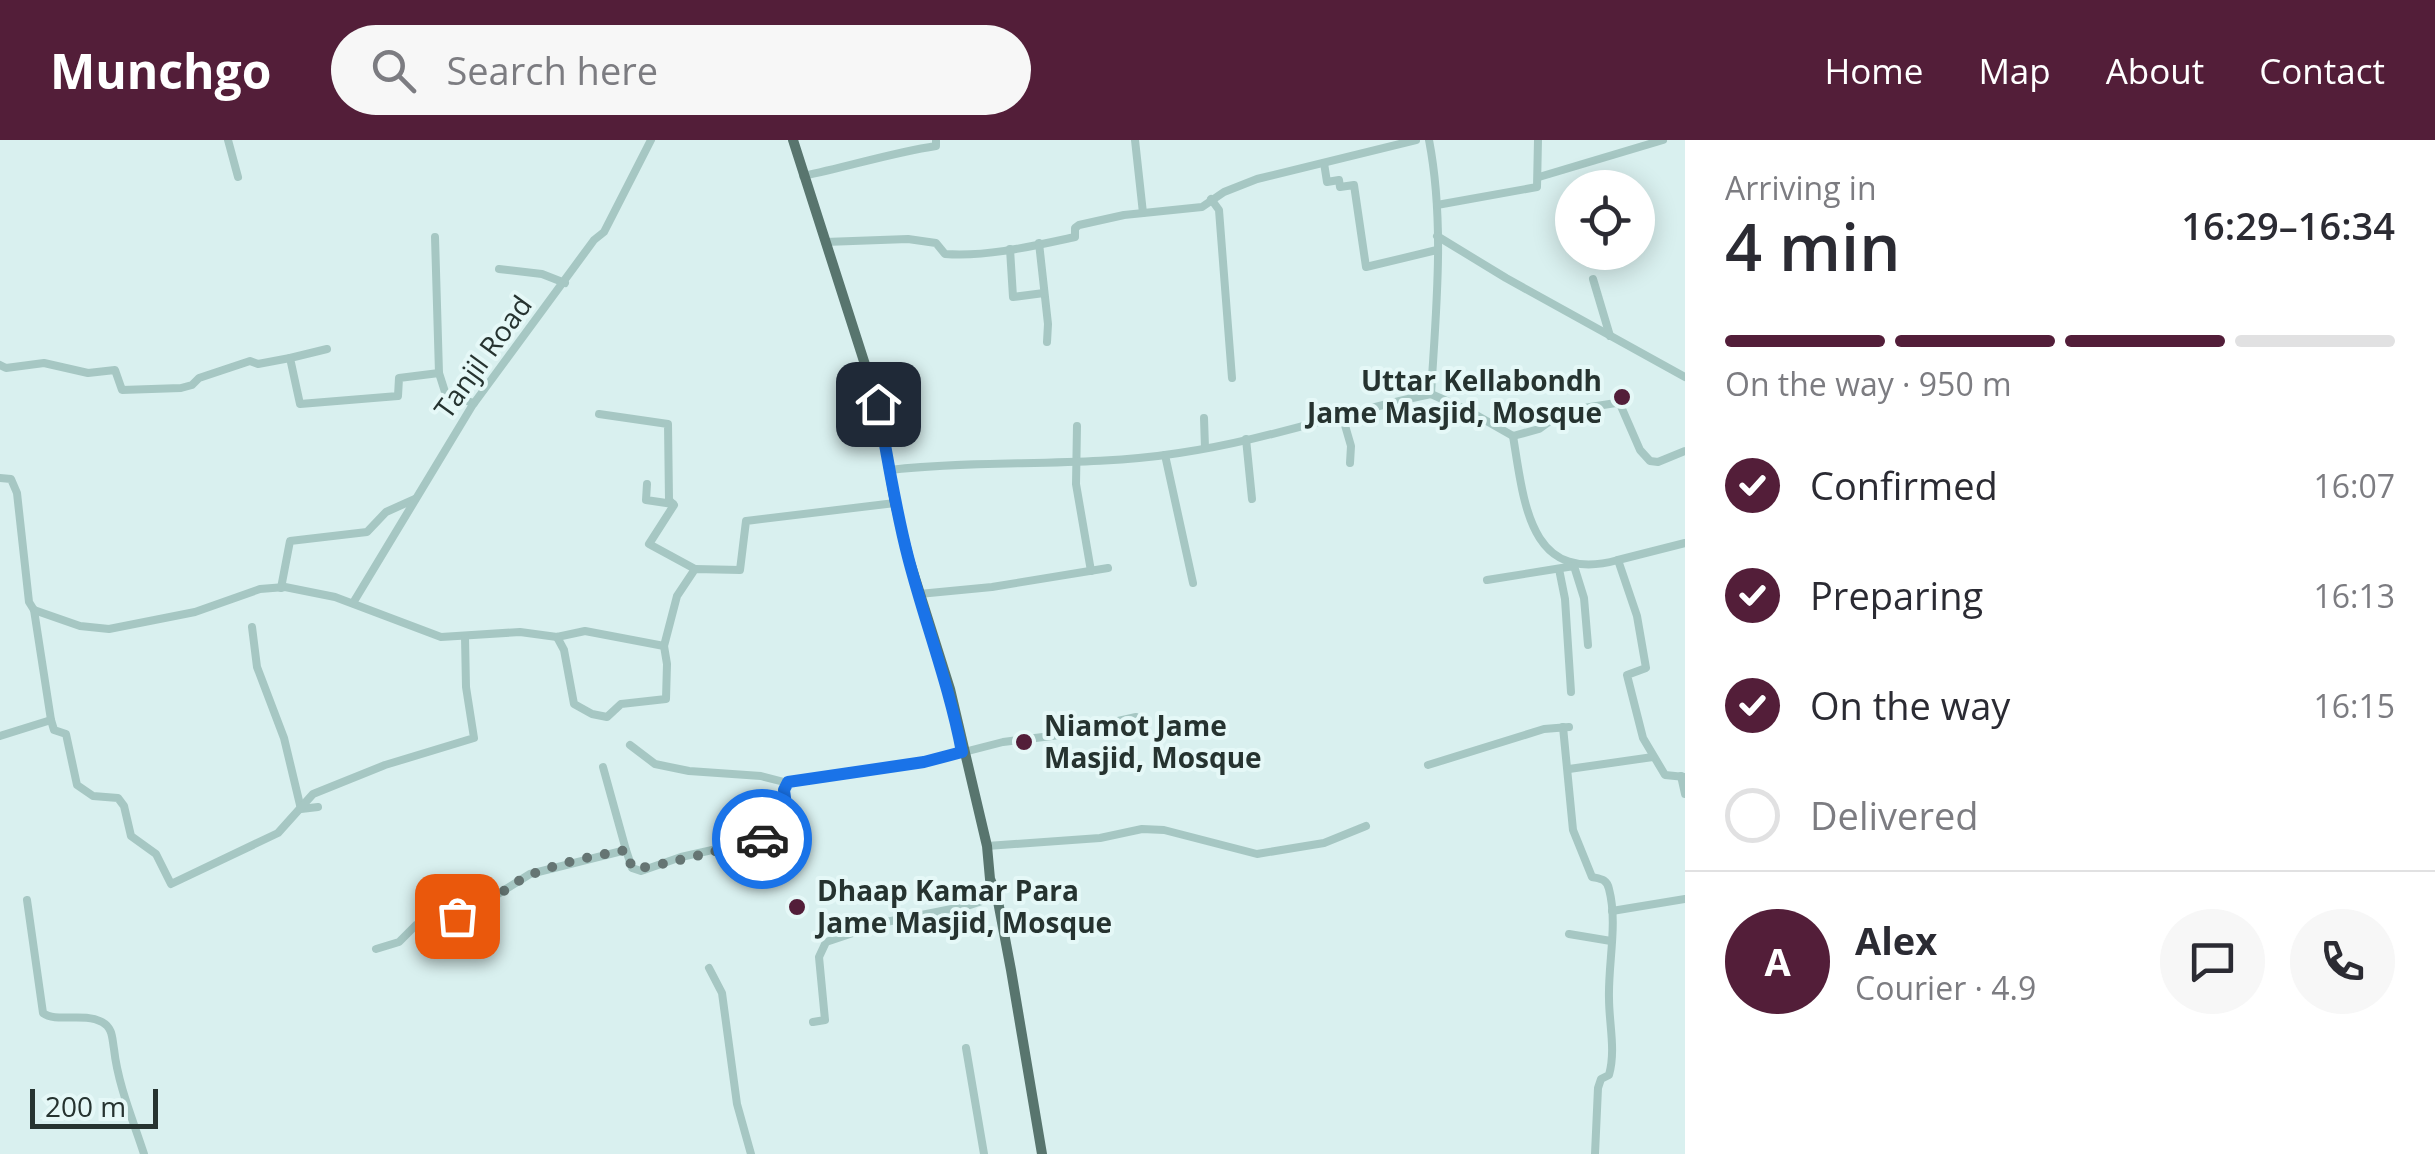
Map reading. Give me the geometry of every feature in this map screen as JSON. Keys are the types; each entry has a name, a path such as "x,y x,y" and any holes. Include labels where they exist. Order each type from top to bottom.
{"main road":[{"path":"793,140 878,404 895,503 950,689 987,846 990,879 997,896 1042,1154"}],"street":[{"path":"228,140 238,177"},
{"name":"Tanjil Road","path":"352,603 474,403 594,240 604,232 651,140"},
{"path":"803,176 858,165 874,156 936,146 936,140"},
{"path":"1134,140 1142,213"},
{"path":"824,242 908,239 936,243 945,254 969,256 1010,249 1075,237 1078,225 1202,206 1238,184 1416,140"},
{"path":"1429,140 1436,178 1438,236 1431,394"},
{"path":"1437,205 1536,187 1538,140"},
{"path":"1539,177 1663,140"},
{"path":"1324,163 1328,182 1339,180 1340,187 1354,185 1366,268 1437,250"},
{"path":"1211,199 1219,210 1232,378"},
{"path":"1438,236 1685,377"},
{"path":"435,237 438,373 446,396 474,403"},
{"path":"1040,243 1046,342"},
{"path":"1010,249 1013,297 1044,293"},
{"path":"499,269 542,274 565,282"},
{"path":"1593,279 1610,336"},
{"path":"0,366 44,363 88,373 115,370 122,390 162,390 192,385 199,378 250,361 258,364 327,348"},
{"path":"290,358 300,404 398,396 399,378 438,373"},
{"path":"890,470 953,463 1165,455 1431,394 1513,436 1539,429 1564,411 1616,403 1620,404 1640,450 1650,461 1685,452"},
{"path":"598,414 668,424 673,504"},
{"path":"1342,415 1350,463"},
{"path":"1204,418 1205,448"},
{"path":"1077,426 1076,484 1091,571"},
{"path":"1513,436 1538,540 1574,566 1596,566 1685,543"},
{"path":"1246,439 1252,500"},
{"path":"1165,455 1192,583"},
{"path":"0,478 10,478 17,493 29,602 34,610 51,720 54,730 66,734 77,785 92,796 118,798 124,806 131,836 156,854 172,884 278,833 313,794 386,765 474,738 466,687 465,637"},
{"path":"647,484 646,500 673,504"},
{"path":"281,588 290,541 367,532 386,512 416,498"},
{"path":"673,504 649,544 695,569 736,572 740,570 745,524 750,520 895,503"},
{"path":"1618,560 1637,616 1646,668 1627,675 1644,738 1665,775 1683,776 1685,794"},
{"path":"1487,580 1574,566 1584,598 1588,646"},
{"path":"919,594 992,587 1108,568"},
{"path":"558,637 574,704 607,717 621,704 666,699 664,646 677,596 695,569"},
{"path":"1559,569 1565,598 1571,692"},
{"path":"34,610 80,626 109,629 195,612 260,589 281,588 352,603 441,637 520,632 558,637 585,631 664,646"},
{"path":"252,628 257,668 284,738 300,808"},
{"path":"1118,721 1136,717"},
{"path":"0,736 51,720"},
{"path":"1428,765 1544,729 1566,727 1573,830 1592,877 1609,885 1612,911 1608,1000 1613,1062 1609,1076 1601,1079 1598,1088 1595,1154"},
{"path":"630,746 655,764 788,782 924,762 1003,742 1108,729"},
{"path":"1569,769 1653,758"},
{"path":"603,767 632,868 641,870 783,834 788,821 784,790 788,782"},
{"path":"300,808 318,807"},
{"path":"987,846 1164,830 1257,854 1324,843 1366,826"},
{"path":"376,948 399,942 416,925 448,908 461,917 530,874 626,850"},
{"path":"812,1022 825,1020 819,957 826,942 886,922 997,896"},
{"path":"1612,911 1685,899"},
{"path":"27,900 43,1012 52,1018 86,1017 106,1024 111,1030 116,1069 144,1154"},
{"path":"1569,934 1610,940"},
{"path":"708,968 722,993 738,1104 751,1154"},
{"path":"966,1048 984,1154"}],"way so far":[{"path":"457,916 472,911 530,874 599,855 626,850 632,868 641,870 762,839"}],"place":[{"name":"Uttar Kellabondh Jame Masjid, Mosque","path":"1622,397"},
{"name":"Niamot Jame Masjid, Mosque","path":"1024,742"},
{"name":"Dhaap Kamar Para Jame Masjid, Mosque","path":"797,907"}],"route":[{"path":"762,839 783,834 788,821 784,790 788,782 924,762 962,752 950,689 935,650 895,503 878,404"}]}
